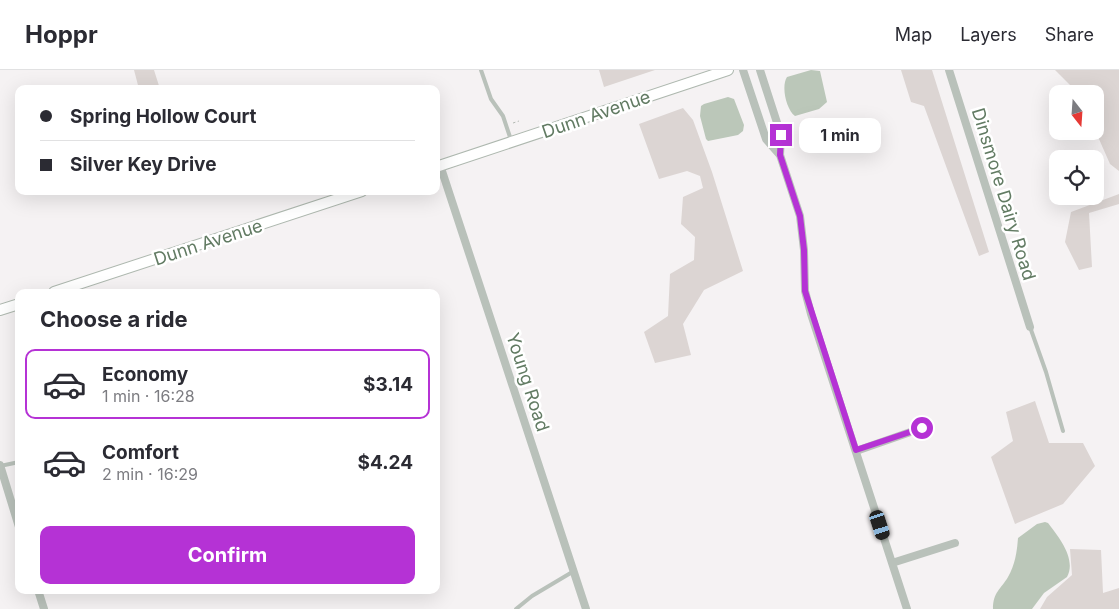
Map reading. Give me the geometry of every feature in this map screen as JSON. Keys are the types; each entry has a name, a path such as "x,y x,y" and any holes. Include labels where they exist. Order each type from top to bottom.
{"main road":[{"name":"Dunn Avenue","path":"440,165 728,70"},
{"name":"Dunn Avenue","path":"63,289 350,195"},
{"path":"0,310 15,305"}],"street":[{"path":"742,70 766,139 780,155"},
{"path":"760,70 781,135 780,155 800,216 804,250 805,291 907,609"},
{"name":"Dinsmore Dairy Road","path":"949,70 1030,327"},
{"name":"Young Road","path":"440,172 586,609"},
{"path":"856,450 922,428"},
{"path":"0,466 15,514"},
{"path":"892,563 954,543"},
{"path":"39,594 44,609"}],"lane":[{"path":"481,70 491,99 503,116 512,142"},
{"path":"1030,327 1046,372 1063,431"},
{"path":"0,466 15,463"},
{"path":"516,609 532,596 574,572"}],"path":[{"path":"514,123 519,121"}],"shaded area":[{"path":"134,70 154,70 159,85 138,85"},
{"path":"599,70 655,70 604,87"},
{"path":"811,70 820,71 827,102 819,109 795,116 787,103 785,81 787,77"},
{"path":"901,70 932,70 989,252 979,256 924,106 911,102"},
{"path":"1055,70 1119,70 1119,171 1110,164 1099,140 1104,140 1104,85 1070,85"},
{"path":"728,97 734,99 744,125 743,131 738,135 708,141 700,116 701,106"},
{"path":"683,108 693,120 712,172 743,271 704,290 683,324 691,355 655,363 644,332 668,316 670,274 694,260 695,237 681,224 683,197 703,188 700,176 687,171 659,179 639,124"},
{"path":"1119,194 1119,204 1089,213 1092,267 1079,270 1065,242 1071,212 1090,205 1104,205 1104,200"},
{"path":"1035,401 1049,443 1083,443 1095,466 1063,504 1015,524 991,457 1013,441 1006,412"},
{"path":"1045,522 1057,534 1068,555 1070,563 1067,577 1044,593 1032,609 993,609 996,595 1012,568 1018,538 1037,524"},
{"path":"1070,549 1101,550 1103,593 1119,588 1119,609 1040,609 1047,597 1072,575"}],"route":[{"path":"781,135 780,155 800,216 804,250 805,291 856,450 922,428"}]}
